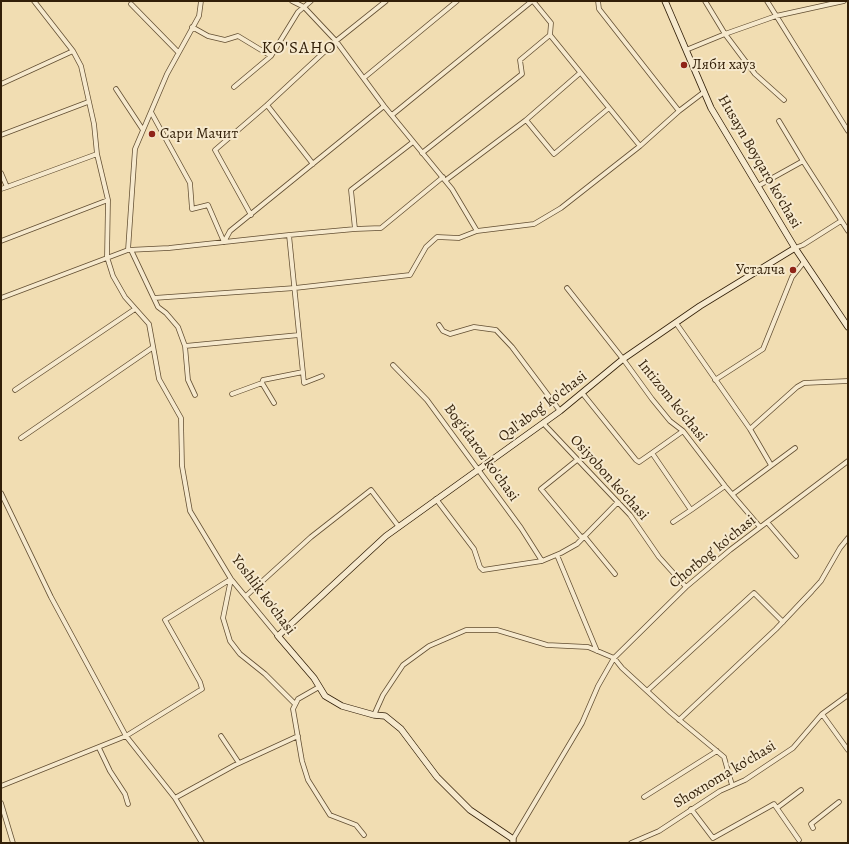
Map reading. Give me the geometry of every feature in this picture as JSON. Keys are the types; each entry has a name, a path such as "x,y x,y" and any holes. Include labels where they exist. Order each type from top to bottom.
{"street":[{"name":"Yoshlik ko'chasi","path":"34,1 73,51 81,66 94,124 97,154 108,200 107,257 113,276 125,297 149,324 152,348 159,379 181,418 182,466 190,511 232,579 314,678 318,687 325,696 342,706 374,715 385,716 401,729 437,777 470,810 513,841"},
{"path":"195,395 188,380 185,346 178,327 166,313 158,307 129,250 135,149 167,74 199,16 201,1"},
{"path":"292,1 304,7 365,77 384,106 444,179 477,231"},
{"path":"234,87 271,56 298,12 311,1"},
{"path":"251,215 215,150 268,105 336,42 386,1"},
{"path":"365,77 457,1"},
{"path":"392,115 533,1 551,23 550,35 640,146"},
{"path":"598,1 599,9 679,110"},
{"name":"Husayn Boyqaro ko'chasi","path":"664,1 711,108 795,248 848,327"},
{"path":"706,1 725,34 755,74 784,100"},
{"path":"767,1 848,130"},
{"path":"686,50 776,16 825,3 844,1"},
{"path":"131,4 178,52"},
{"path":"192,27 208,36 225,40 238,36 271,56"},
{"path":"422,152 522,74 520,60 550,35"},
{"path":"1,84 73,51"},
{"path":"1,298 129,250 355,229 381,228 444,179 526,120 580,73"},
{"path":"116,89 143,130"},
{"path":"154,298 295,288 410,275 426,247 437,237 459,238 477,231 534,224 561,208 640,146 679,110 704,92"},
{"path":"1,135 88,102"},
{"path":"268,105 313,164"},
{"path":"224,242 230,231 384,106"},
{"path":"526,120 554,154 609,108"},
{"path":"152,112 190,183 192,209 208,205 224,242"},
{"path":"779,121 802,161 848,231"},
{"path":"355,229 351,190 413,142"},
{"path":"1,189 97,154"},
{"path":"758,186 802,161"},
{"path":"1,173 7,187"},
{"path":"1,241 108,200"},
{"name":"Qal'abog' ko'chasi","path":"278,636 386,536 436,499 479,471 583,394 623,359 676,323 795,248 803,245 841,221"},
{"path":"289,235 304,383 322,376"},
{"path":"714,380 763,349 792,277 804,262"},
{"name":"Intizom ko'chasi","path":"567,288 670,421 683,431 725,486 760,528"},
{"path":"15,390 135,309"},
{"path":"676,323 714,380 750,429 771,465"},
{"path":"439,325 444,331 450,334 474,327 496,330 512,347 560,411"},
{"path":"185,346 299,335"},
{"path":"21,438 152,348"},
{"name":"Bog'idaroz ko'chasi","path":"393,366 427,400 542,561"},
{"path":"232,394 262,383 263,380 303,372"},
{"path":"750,429 789,392 804,383 848,381"},
{"path":"262,383 274,403"},
{"path":"583,394 639,462 683,431"},
{"name":"Osiyobon ko'chasi","path":"543,423 630,515 659,557 686,587"},
{"path":"733,494 795,448"},
{"path":"652,453 691,510"},
{"path":"577,460 541,489 615,574"},
{"name":"Сhorbog' ko'chasi","path":"513,841 582,723 598,686 614,658 686,587 767,522 848,461"},
{"path":"674,522 725,486"},
{"path":"246,596 311,537 371,490 399,526"},
{"path":"1,493 51,597 126,736 175,798 202,843"},
{"path":"436,499 474,549 480,567 483,570 501,566 542,561 557,556 577,544 618,502"},
{"path":"767,522 796,556"},
{"path":"679,720 783,622 821,581 848,539"},
{"path":"557,556 597,651"},
{"path":"232,579 222,618 230,641 240,654 265,674 295,704"},
{"path":"1,786 126,736 202,689 200,682 165,620 232,579"},
{"path":"648,690 754,593 783,622"},
{"path":"374,715 382,695 403,665 429,646 466,630 497,630 548,645 588,647 614,658 622,668 648,690 679,720 724,757 732,785"},
{"path":"318,687 298,699 293,709 302,761 308,780 330,816 356,825 364,835"},
{"name":"Shoxnoma ko'chasi","path":"630,843 659,831 720,791 745,780 793,748 822,714 848,695"},
{"path":"822,714 848,750"},
{"path":"221,736 239,763"},
{"path":"175,798 239,763 298,736"},
{"path":"98,748 110,771 125,794 128,804"},
{"path":"644,797 717,751"},
{"path":"777,808 801,790"},
{"path":"813,828 811,824 839,802"},
{"path":"1,803 13,843"},
{"path":"691,809 713,838 774,804 799,840"}],"place":[{"name":"Ляби хауз","path":"684,65"},
{"name":"Сари Мачит","path":"152,134"},
{"name":"Усталча","path":"793,270"}],"district":[{"name":"KO'SAHO","path":"299,49"}]}
